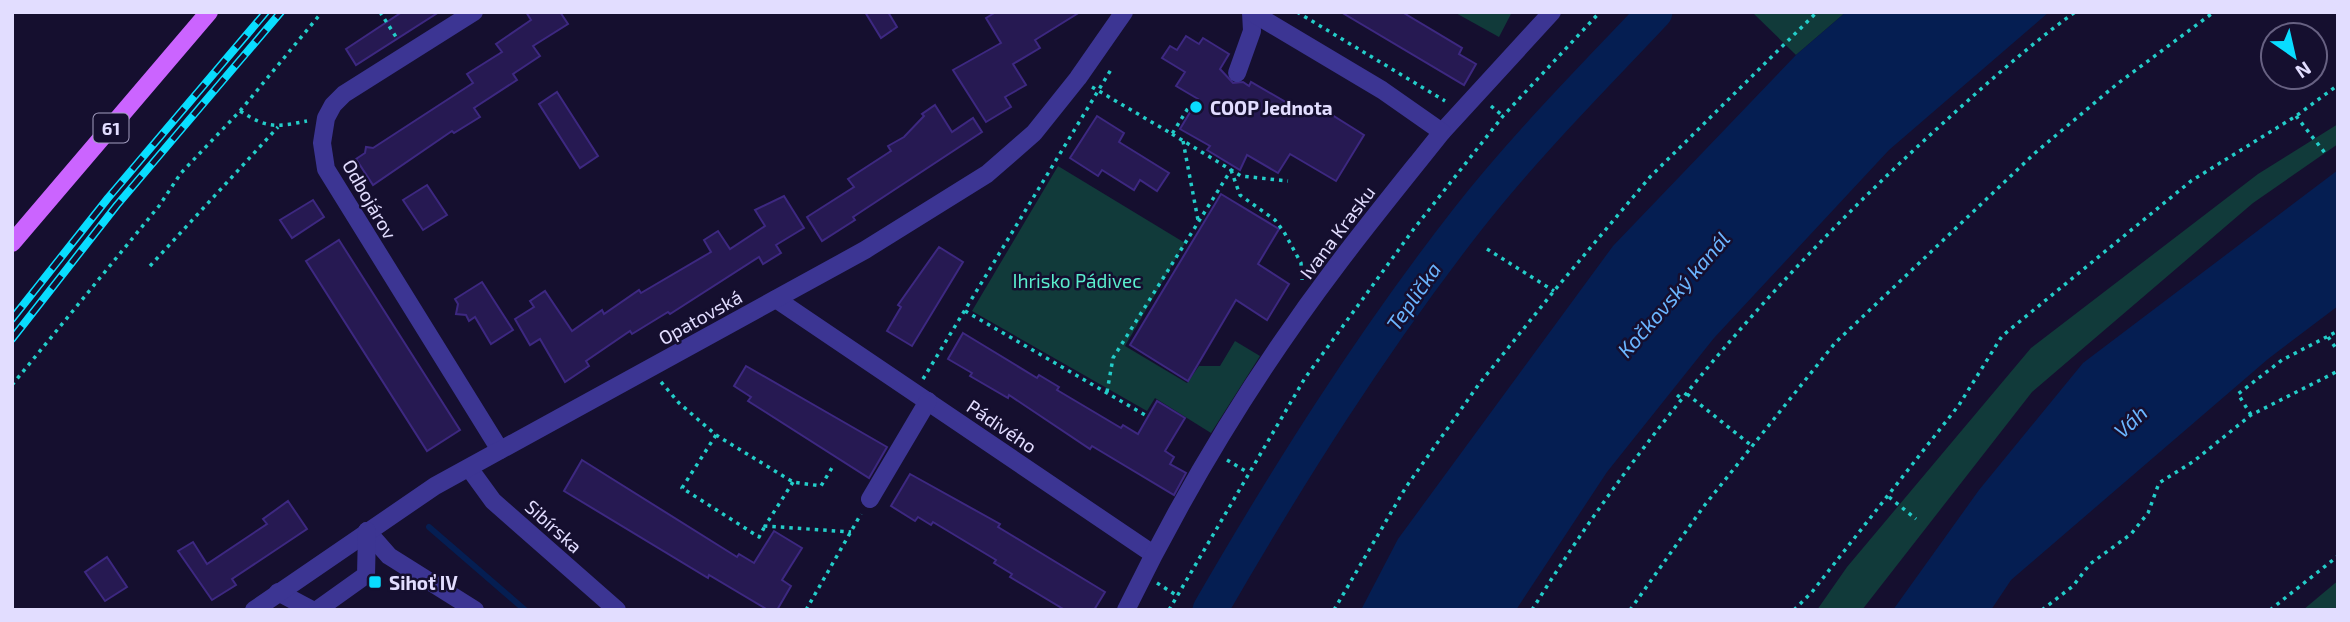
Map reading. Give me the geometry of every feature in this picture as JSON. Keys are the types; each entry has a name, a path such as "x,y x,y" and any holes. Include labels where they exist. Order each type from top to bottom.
{"main road":[{"name":"61","path":"12,243 209,12"}],"street":[{"path":"326,118 333,105 344,94 474,12"},
{"name":"Opatovská","path":"254,610 367,531 469,468 932,211 987,174 1034,132 1078,78 1124,12"},
{"path":"1237,73 1252,31 1251,12"},
{"path":"1251,12 1382,90 1442,132"},
{"name":"Ivana Krasku","path":"1153,555 1242,402 1336,266 1442,132 1552,12"},
{"name":"Odbojárov","path":"326,118 322,143 326,169 500,450"},
{"name":"Pádivého","path":"776,299 1153,555"},
{"path":"870,499 921,397"},
{"name":"Sibírska","path":"469,468 493,500 617,610"},
{"path":"278,592 314,610 366,575 367,531"},
{"path":"367,531 389,556 475,610"},
{"path":"1126,610 1153,555"}],"path":[{"path":"12,385 159,206 181,173 240,111 323,12"},
{"path":"380,12 407,54"},
{"path":"1297,12 1450,104"},
{"path":"1169,610 1247,472 1305,378 1413,230 1503,116 1600,12"},
{"path":"1334,610 1406,487 1479,384 1554,291 1650,177 1817,12"},
{"path":"1532,610 1618,482 1686,394 1786,276 1894,169 1992,79 2074,12"},
{"path":"1630,610 1752,446 1835,343 1951,229 2117,84 2214,12"},
{"path":"921,397 965,311 1112,68"},
{"path":"1794,610 1889,497 1959,405 2002,336 2191,181 2296,116 2338,85"},
{"path":"1099,91 1121,100 1241,176 1288,181"},
{"path":"1172,134 1190,104"},
{"path":"240,111 261,124 278,127 326,118"},
{"path":"2296,116 2325,153"},
{"path":"150,267 278,127"},
{"path":"1183,141 1198,222"},
{"path":"1107,392 1113,358 1231,170"},
{"path":"1231,170 1240,195 1275,220 1284,232 1304,271 1301,285"},
{"path":"1486,249 1554,291"},
{"path":"965,311 1145,415"},
{"path":"2251,415 2238,394 2282,360 2338,331"},
{"path":"2328,337 2338,351"},
{"path":"2042,610 2073,586 2090,564 2131,534 2148,513 2159,483 2194,461 2251,415 2338,371"},
{"path":"660,381 679,403 716,435 793,482 821,486 833,466"},
{"path":"1686,394 1752,446"},
{"path":"1677,395 1682,399"},
{"path":"716,435 682,488 759,537 793,482"},
{"path":"1213,452 1247,472"},
{"path":"1889,497 1916,519"},
{"path":"807,610 870,499"},
{"path":"765,526 851,532"},
{"path":"2270,610 2338,556"},
{"path":"1157,583 1176,595"}],"green space":[{"path":"1454,12 1512,12 1499,37"},
{"path":"1752,12 1846,12 1796,55"},
{"path":"2338,124 2338,144 2253,203 2032,392 1862,610 1817,610 1847,567 2031,348 2258,174"},
{"name":"Ihrisko Pádivec","path":"1058,166 1185,243 1125,346 1187,383 1199,366 1220,366 1235,341 1260,356 1211,433 1155,398 1147,411 972,311"},
{"path":"2338,581 2338,610 2303,610 2334,584"}],"water":[{"name":"Kočkovský kanál","path":"1846,12 2049,12 1889,150 1714,338 1607,472 1516,610 1361,610 1398,539 1613,246 1796,55"},
{"name":"Váh","path":"2338,170 2338,306 2268,359 2011,580 1991,610 1893,610 1979,490 2083,363"}],"building":[{"path":"402,12 439,12 356,65 346,49"},
{"path":"526,12 560,12 568,24 533,46 540,56 513,74 517,80 474,108 480,117 454,133 452,131 373,185 356,159 365,153 366,147 373,148 473,83 467,74 502,52 496,44 531,20"},
{"path":"865,12 888,12 897,27 881,38"},
{"path":"996,12 1080,12 1035,40 1040,48 1013,64 1026,85 1005,97 1011,107 986,122 953,70 1001,43 986,18"},
{"path":"1341,12 1402,12 1462,48 1459,54 1476,64 1464,85"},
{"path":"1186,36 1199,44 1203,38 1229,54 1220,69 1233,83 1243,82 1249,86 1251,82 1310,116 1316,105 1364,135 1336,181 1290,154 1278,173 1247,155 1240,170 1207,150 1210,146 1180,129 1198,99 1176,86 1185,72 1162,58 1170,46 1177,50"},
{"path":"557,92 598,156 580,168 539,104"},
{"path":"935,105 952,132 973,118 982,132 853,217 855,220 822,241 807,217 854,187 848,179 891,151 888,146 904,137 924,116 922,114"},
{"path":"1097,116 1124,133 1119,142 1169,173 1157,191 1140,180 1134,190 1102,170 1098,176 1070,158"},
{"path":"427,185 447,215 423,230 403,200"},
{"path":"1221,194 1279,229 1258,264 1289,284 1267,320 1236,300 1188,381 1130,345"},
{"path":"784,196 804,228 776,245 781,253 763,264 759,257 670,314 668,312 632,334 630,331 586,361 589,366 565,382 540,339 530,345 515,319 534,307 530,301 545,291 572,331 602,310 604,314 639,290 641,293 711,252 704,240 718,231 730,249 765,226 755,210"},
{"path":"313,200 324,217 292,238 280,220"},
{"path":"339,240 460,430 427,451 306,261"},
{"path":"939,247 963,262 912,346 887,331 901,307 898,305"},
{"path":"482,282 513,330 491,344 475,317 469,321 466,315 456,314 458,304 455,299"},
{"path":"963,333 1037,378 1039,375 1059,387 1057,390 1121,428 1123,425 1138,434 1157,401 1185,418 1165,451 1174,457 1170,464 1186,473 1174,495 1092,446 1090,449 1009,395 1008,398 970,376 972,373 948,359"},
{"path":"746,366 887,447 869,478 748,401 751,397 734,386"},
{"path":"582,460 737,557 739,554 754,563 774,531 802,548 782,580 791,586 777,610 768,610 709,575 708,578 564,491"},
{"path":"910,474 1000,524 998,527 1105,592 1094,610 1065,610 1010,577 1012,574 994,563 996,560 933,522 931,525 918,517 915,521 891,506"},
{"path":"288,501 307,529 232,579 236,585 212,600 178,551 193,542 207,564 267,524 263,519"},
{"path":"107,557 127,587 105,601 85,572"}],"waterway":[{"name":"Teplička","path":"1210,610 1332,410 1397,314 1511,166 1655,12"},
{"path":"429,527 525,610"}],"railway":[{"path":"12,319 108,198 266,12"},
{"path":"12,339 117,205 281,12"}],"place":[{"name":"COOP Jednota","path":"1196,107"},
{"name":"Sihoť IV","path":"375,582"}]}
